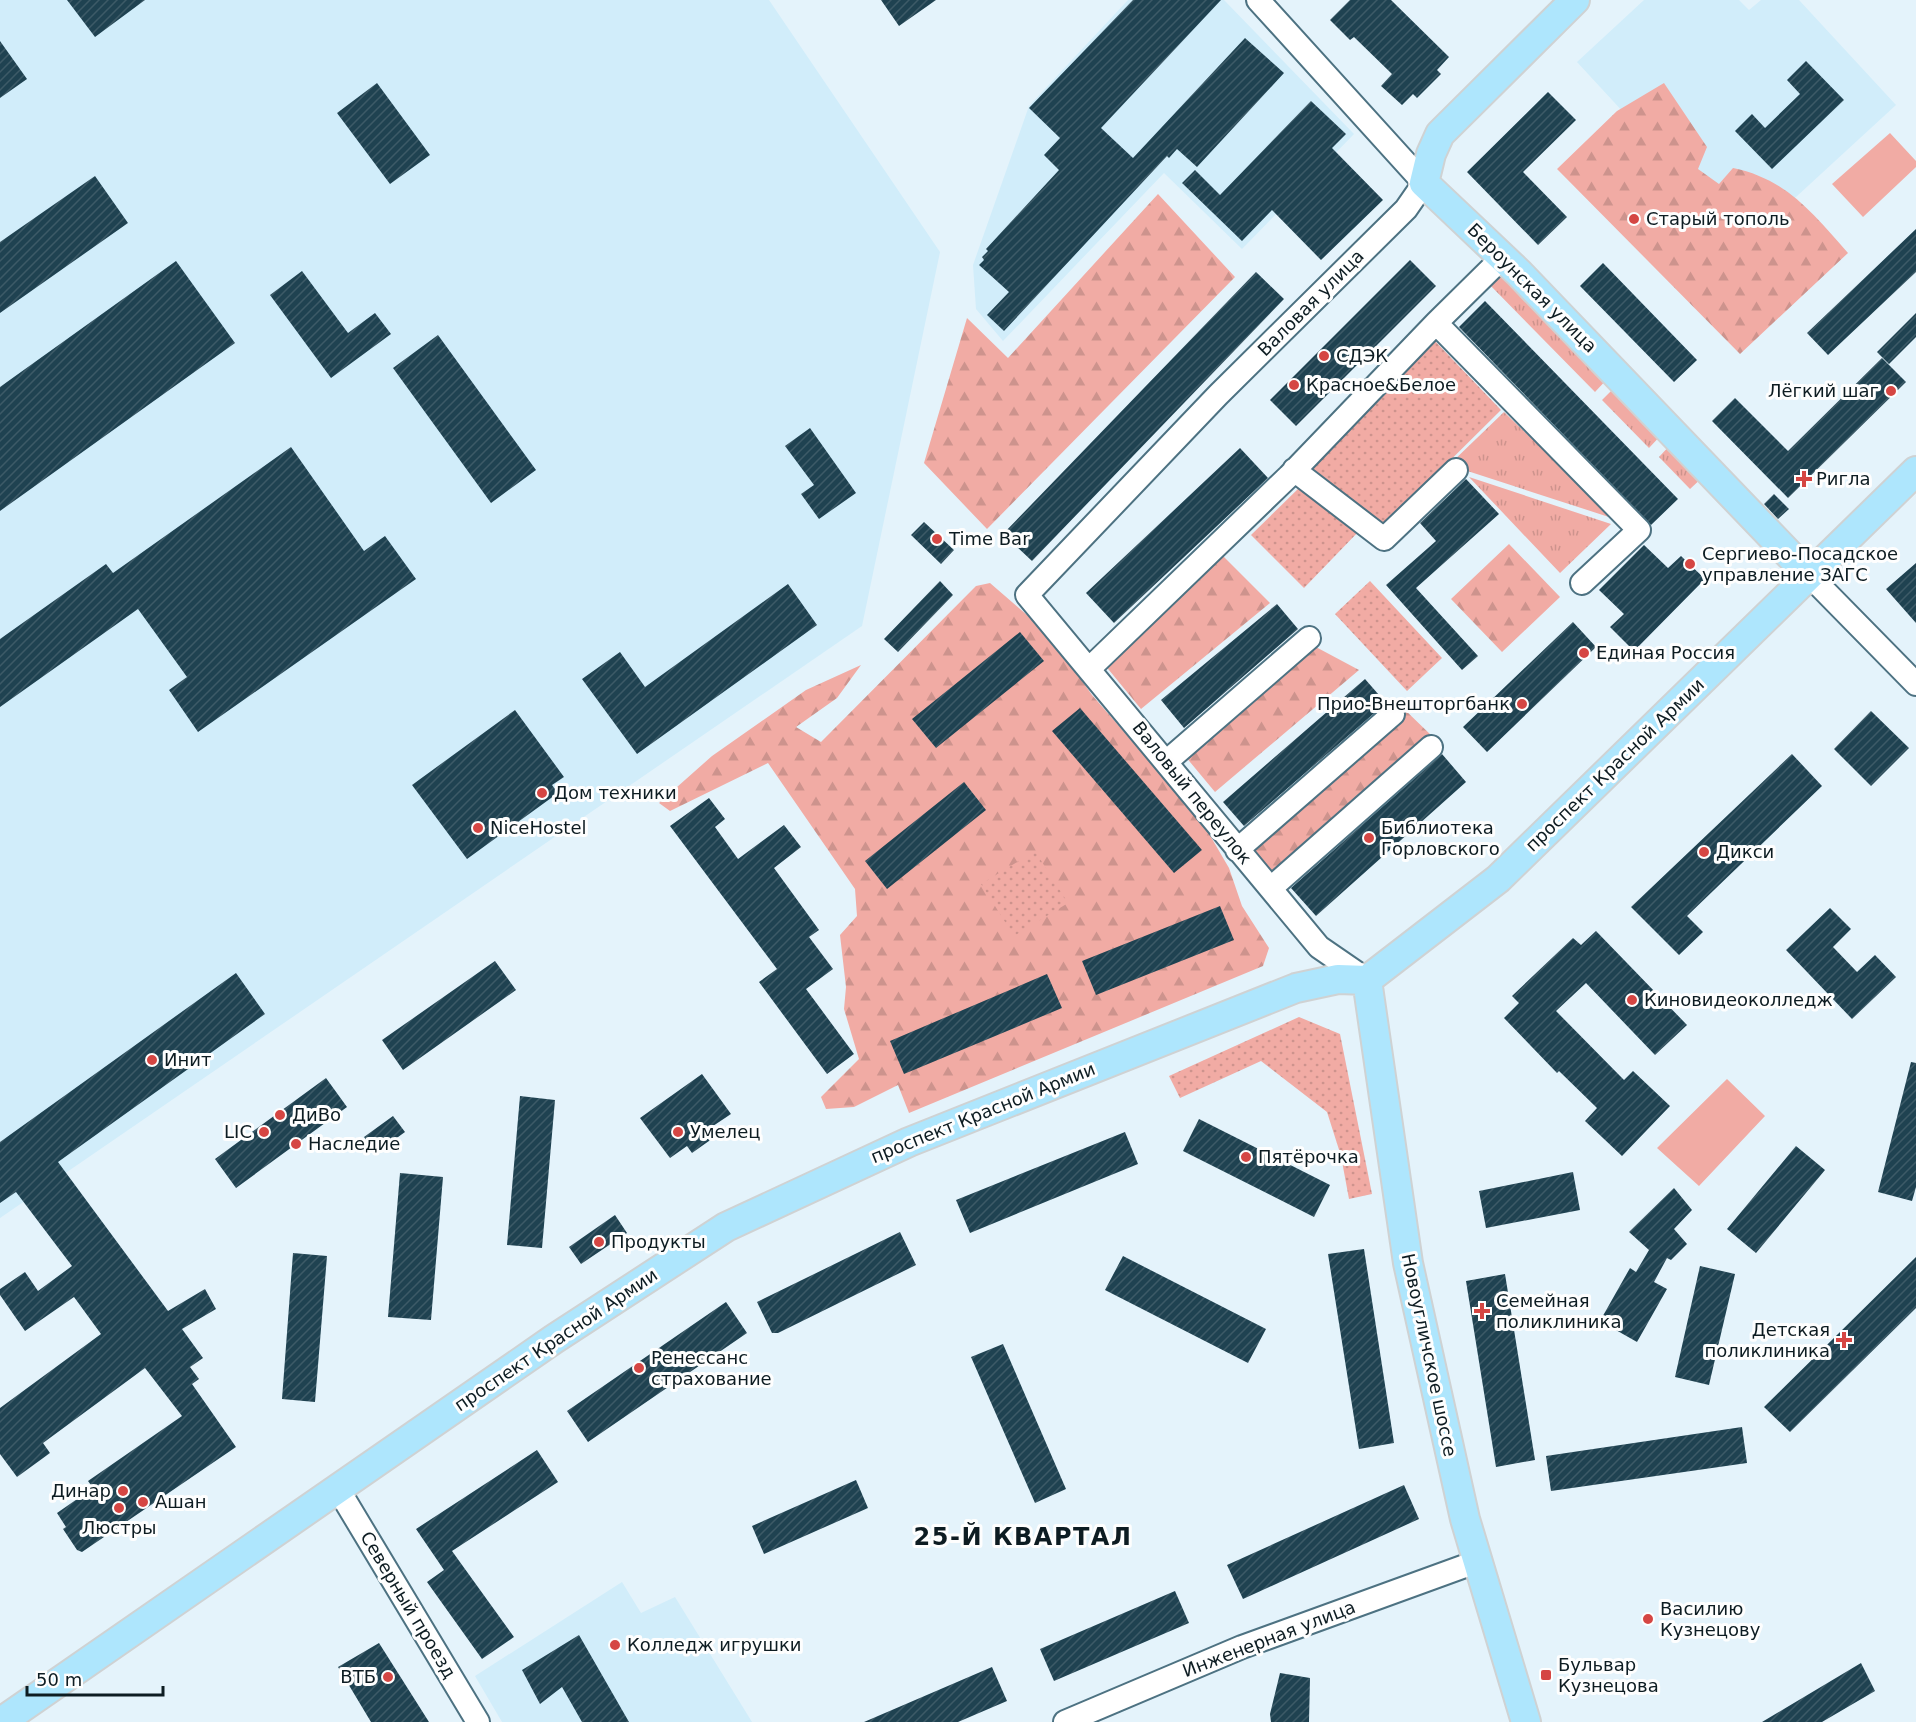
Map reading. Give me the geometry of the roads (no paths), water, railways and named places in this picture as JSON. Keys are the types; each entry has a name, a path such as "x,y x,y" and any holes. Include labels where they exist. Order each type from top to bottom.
{"main road":[{"name":"Валовая улица","path":"1424,183 1431,154 1440,134 1575,0"},
{"name":"Бероунская улица","path":"1424,183 1503,257 1808,574"},
{"name":"проспект Красной Армии","path":"1,1722 554,1340 726,1227 909,1142 1296,988 1338,979 1367,980 1498,879 1916,471"},
{"name":"Новоугличское шоссе","path":"1367,980 1408,1263 1476,1562 1526,1722"}],"street":[{"name":"Бероунская улица","path":"1258,0 1424,183"},
{"name":"Валовая улица","path":"1028,595 1218,395 1406,209 1424,183"},
{"path":"1090,668 1294,470 1503,257"},
{"path":"1436,323 1639,530 1582,584"},
{"path":"1294,470 1384,538 1456,470"},
{"path":"1808,574 1916,684"},
{"name":"Валовый переулок","path":"1028,595 1319,947 1367,980"},
{"path":"1166,762 1309,638"},
{"path":"1237,850 1393,714"},
{"path":"1271,888 1431,747"},
{"name":"Северный проезд","path":"338,1489 478,1722"},
{"name":"Инженерная улица","path":"1065,1722 1242,1647 1476,1562"}],"place":[{"name":"Старый тополь","path":"1634,219"},
{"name":"СДЭК","path":"1324,356"},
{"name":"Красное&Белое","path":"1294,385"},
{"name":"Лёгкий шаг","path":"1891,391"},
{"name":"Ригла","path":"1804,479"},
{"name":"Time Bar","path":"937,539"},
{"name":"Сергиево-Посадское управление ЗАГС","path":"1690,564"},
{"name":"Единая Россия","path":"1584,653"},
{"name":"Прио-Внешторгбанк","path":"1522,704"},
{"name":"Дом техники","path":"542,793"},
{"name":"NiceHostel","path":"478,828"},
{"name":"Библиотека Горловского","path":"1369,838"},
{"name":"Дикси","path":"1704,852"},
{"name":"Киновидеоколледж","path":"1632,1000"},
{"name":"Инит","path":"152,1060"},
{"name":"ДиВо","path":"280,1115"},
{"name":"LIC","path":"264,1132"},
{"name":"Умелец","path":"678,1132"},
{"name":"Наследие","path":"296,1144"},
{"name":"Пятёрочка","path":"1246,1157"},
{"name":"Продукты","path":"599,1242"},
{"name":"Семейная поликлиника","path":"1482,1311"},
{"name":"Детская поликлиника","path":"1844,1340"},
{"name":"Ренессанс страхование","path":"639,1368"},
{"name":"Динар","path":"123,1491"},
{"name":"Ашан","path":"143,1502"},
{"name":"Люстры","path":"119,1508"},
{"name":"Василию Кузнецову","path":"1648,1619"},
{"name":"Колледж игрушки","path":"615,1645"},
{"name":"Бульвар Кузнецова","path":"1546,1675"},
{"name":"ВТБ","path":"388,1677"}],"district":[{"name":"25-Й КВАРТАЛ","path":"1023,1537"}]}
